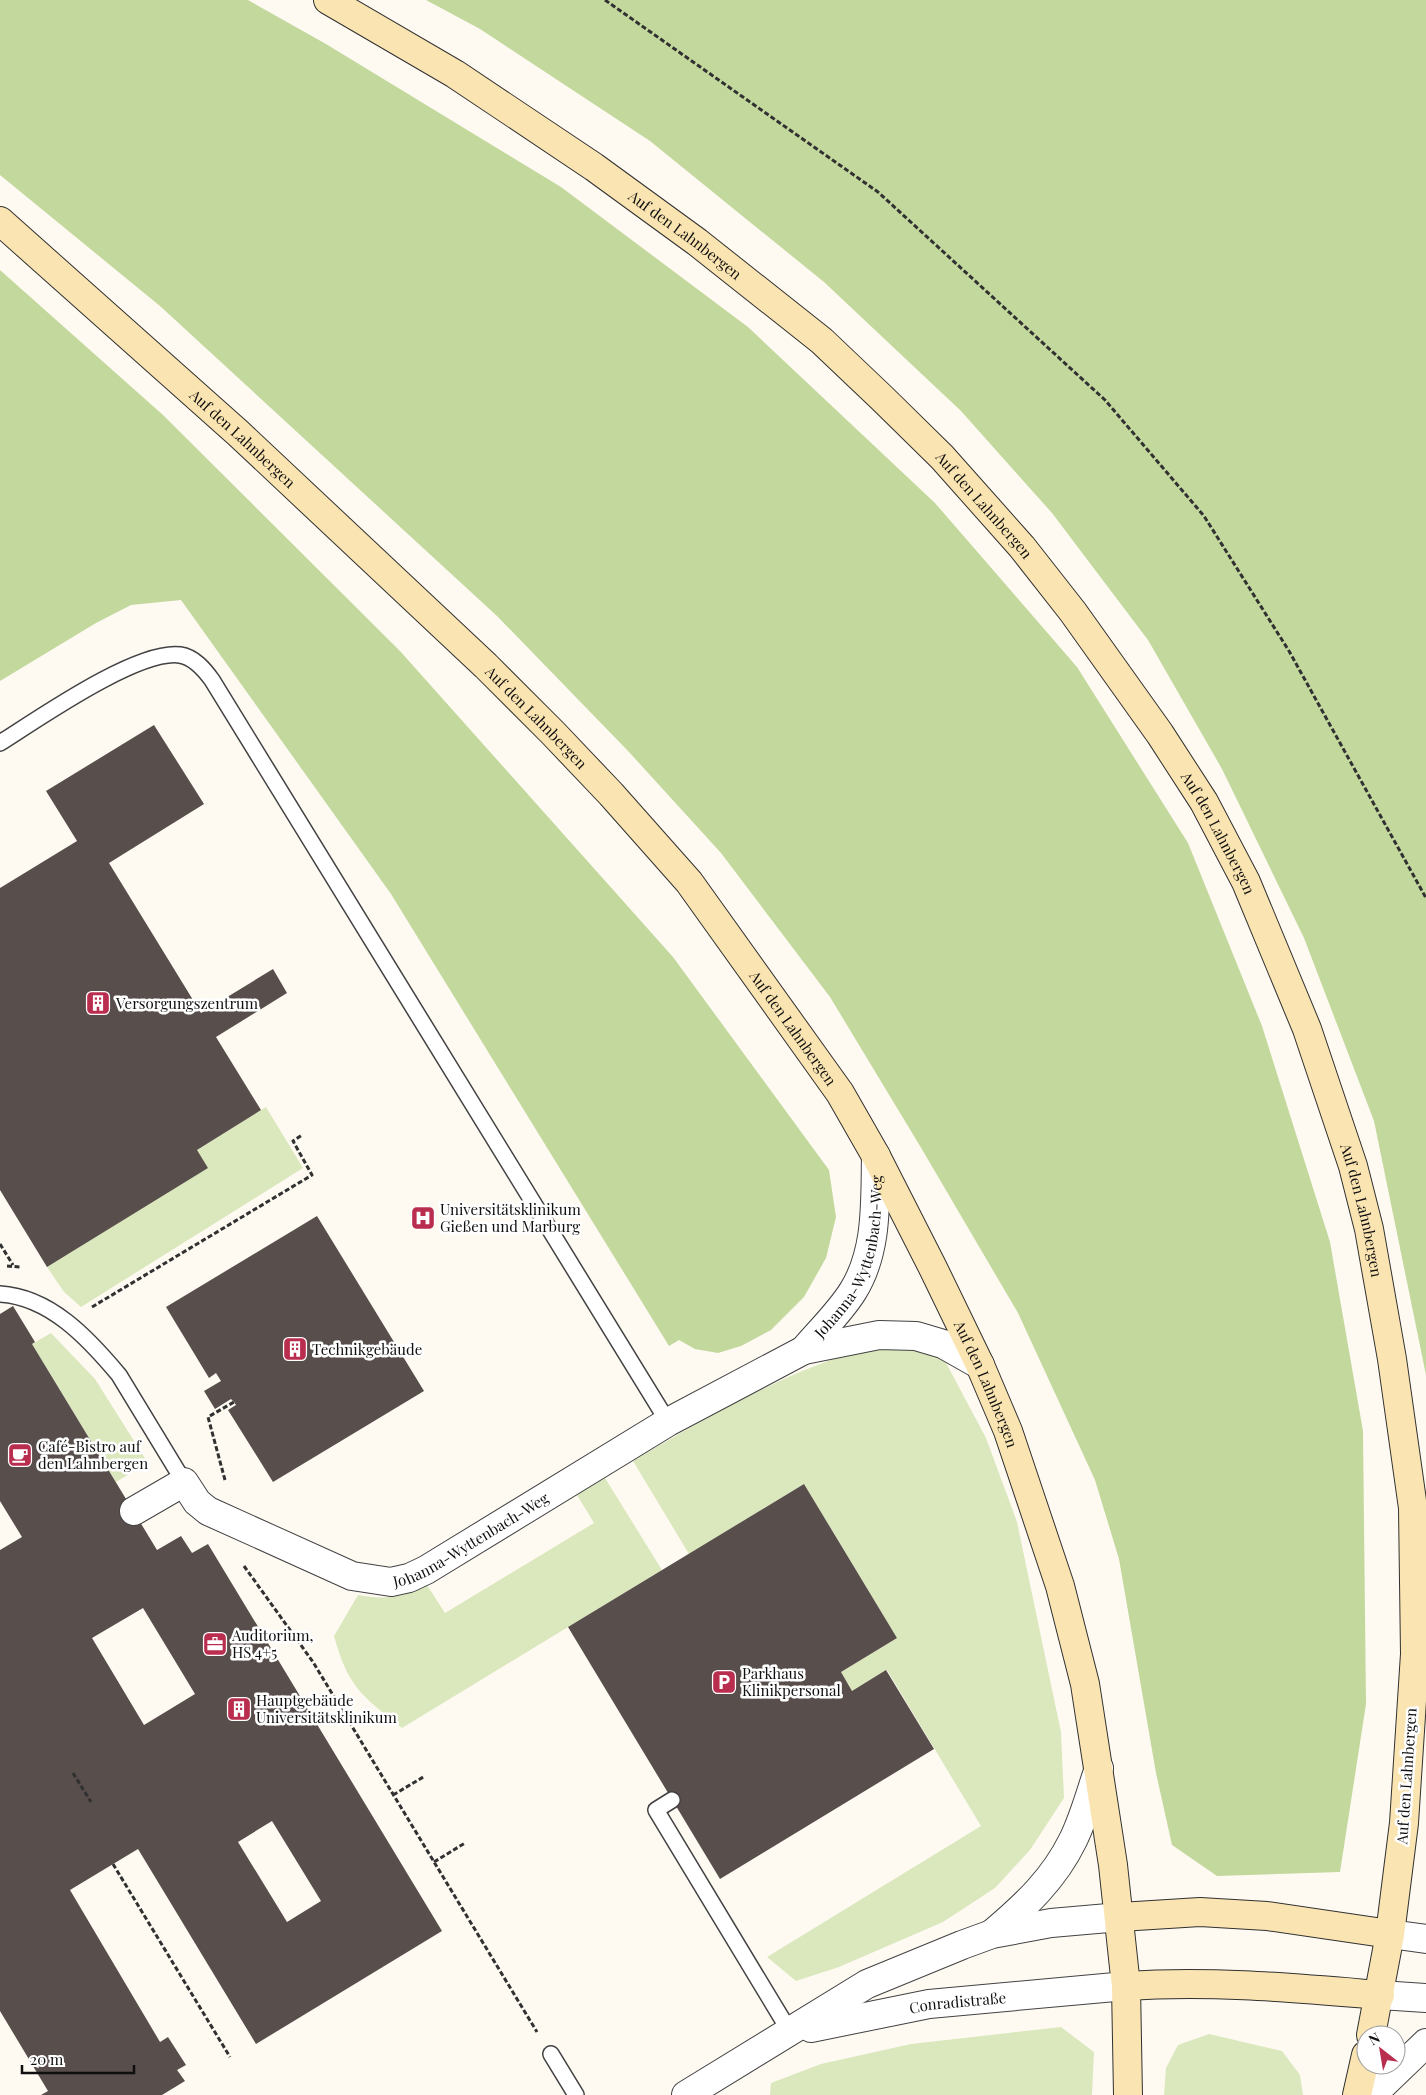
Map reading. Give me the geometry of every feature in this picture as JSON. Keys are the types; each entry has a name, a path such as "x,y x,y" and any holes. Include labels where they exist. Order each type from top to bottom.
{"main road":[{"name":"Auf den Lahnbergen","path":"328,0 454,74 594,167 697,242 822,341 942,457 1022,547 1074,612 1204,802 1257,907 1307,1028 1353,1166 1368,1229 1392,1359 1413,1508 1415,1654 1404,1823 1390,1934 1380,1995 1372,2025"},
{"name":"Auf den Lahnbergen","path":"0,221 238,434 486,666 611,794 689,882 746,959 840,1093 876,1156 980,1365 1008,1432 1060,1586 1085,1684 1120,1917 1126,1986 1128,2095"},
{"path":"1120,1917 1200,1912 1267,1916 1390,1934"},
{"path":"1126,1986 1225,1984 1380,1995"},
{"path":"1357,2095 1362,2075"}],"street":[{"name":"Johanna-Wyttenbach-Weg","path":"804,1350 853,1291 869,1258 874,1215 876,1156"},
{"name":"Johanna-Wyttenbach-Weg","path":"184,1482 197,1502 208,1511 352,1576 391,1582 409,1578 426,1570 668,1422 804,1350 879,1335 916,1336 943,1344 980,1365"},
{"path":"134,1511 184,1482"},
{"name":"Conradistraße","path":"992,1934 1022,1909 1060,1864 1074,1839 1099,1768"},
{"name":"Conradistraße","path":"686,2095 867,1984 992,1934 1052,1923 1120,1917"},
{"path":"1390,1934 1426,1939"},
{"name":"Conradistraße","path":"790,2032 929,2004 1126,1986"},
{"path":"1380,1995 1426,1998"},
{"path":"1372,2095 1426,2043"}],"lane":[{"path":"0,743 117,672 142,662 164,655 181,655 201,665 233,713 668,1422"},
{"path":"0,1294 19,1295 42,1305 70,1323 119,1374 184,1482"},
{"path":"672,1800 656,1810 790,2032"},
{"path":"551,2054 576,2095"}],"path":[{"path":"605,0 878,192 1105,400 1204,516 1289,651 1426,898"},
{"path":"70,1323 81,1314 312,1175 293,1141 302,1136"},
{"path":"0,1244 13,1265"},
{"path":"225,1481 208,1417 234,1402"},
{"path":"240,1559 313,1662 551,2054"},
{"path":"73,1774 91,1802"},
{"path":"393,1795 425,1776"},
{"path":"434,1862 465,1843"},
{"path":"113,1864 230,2057"}],"green space":[{"path":"0,0 248,0 326,44 561,187 748,327 935,503 1077,667 1188,843 1262,1026 1330,1242 1363,1431 1366,1704 1340,1872 1217,1876 1172,1845 1156,1773 1119,1559 1095,1480 1018,1313 830,997 721,853 629,752 497,616 160,306 0,175"},
{"path":"426,0 1426,0 1426,1375 1374,1121 1304,938 1222,769 1148,640 1052,513 961,411 824,282 650,141 480,29"},
{"path":"0,270 163,415 400,651 673,957 829,1170 836,1217 826,1258 804,1297 771,1330 741,1346 718,1353 695,1349 679,1340 669,1346 391,894 181,600 131,605 96,623 0,681"},
{"path":"266,1107 303,1168 81,1307 64,1292 47,1267 207,1168 197,1150"},
{"path":"51,1333 95,1379 148,1463 116,1482 32,1344"},
{"path":"875,1346 925,1348 944,1359 986,1438 1017,1522 1061,1732 1064,1798 1030,1850 995,1888 943,1922 839,1967 796,1981 767,1957 981,1826 887,1670 852,1691 841,1672 897,1638 804,1484 689,1554 633,1461 750,1395 812,1367"},
{"path":"605,1478 662,1570 402,1728 376,1707 358,1689 345,1667 334,1636 358,1595 394,1597 410,1593 427,1585 445,1613 594,1523 577,1495"},
{"path":"1061,2027 1094,2052 1092,2095 770,2095 771,2083 821,2064 911,2044"},
{"path":"1209,2034 1282,2051 1300,2075 1303,2095 1164,2095 1166,2068 1178,2045"}],"building":[{"name":"Versorgungszentrum","path":"154,725 204,804 109,863 201,1013 273,969 287,993 216,1037 261,1110 197,1150 208,1168 47,1267 0,1190 0,888 77,841 46,791"},
{"name":"Technikgebäude","path":"317,1216 424,1391 273,1482 228,1410 236,1405 234,1402 231,1399 215,1409 204,1391 221,1381 216,1373 209,1378 166,1307"},
{"name":"Hauptgebäude Universitätsklinikum","path":"13,1306 35,1342 32,1344 157,1550 181,1536 192,1553 208,1544 442,1931 256,2044 138,1849 70,1890 160,2042 168,2037 186,2065 177,2070 185,2081 162,2095 41,2095 48,2091 0,2011 0,1550 22,1537 0,1501 0,1314","holes":["143,1608 195,1694 144,1725 92,1638","272,1821 321,1901 287,1922 238,1842"]},
{"name":"Parkhaus Klinikpersonal","path":"804,1484 897,1638 841,1672 852,1691 886,1670 934,1749 720,1879 568,1627"}],"place":[{"name":"Versorgungszentrum","path":"98,1003"},
{"name":"Universitätsklinikum Gießen und Marburg","path":"423,1218"},
{"name":"Technikgebäude","path":"295,1349"},
{"name":"Café-Bistro auf den Lahnbergen","path":"20,1455"},
{"name":"Auditorium, HS 4+5","path":"215,1644"},
{"name":"Parkhaus Klinikpersonal","path":"724,1682"},
{"name":"Hauptgebäude Universitätsklinikum","path":"239,1709"}]}
